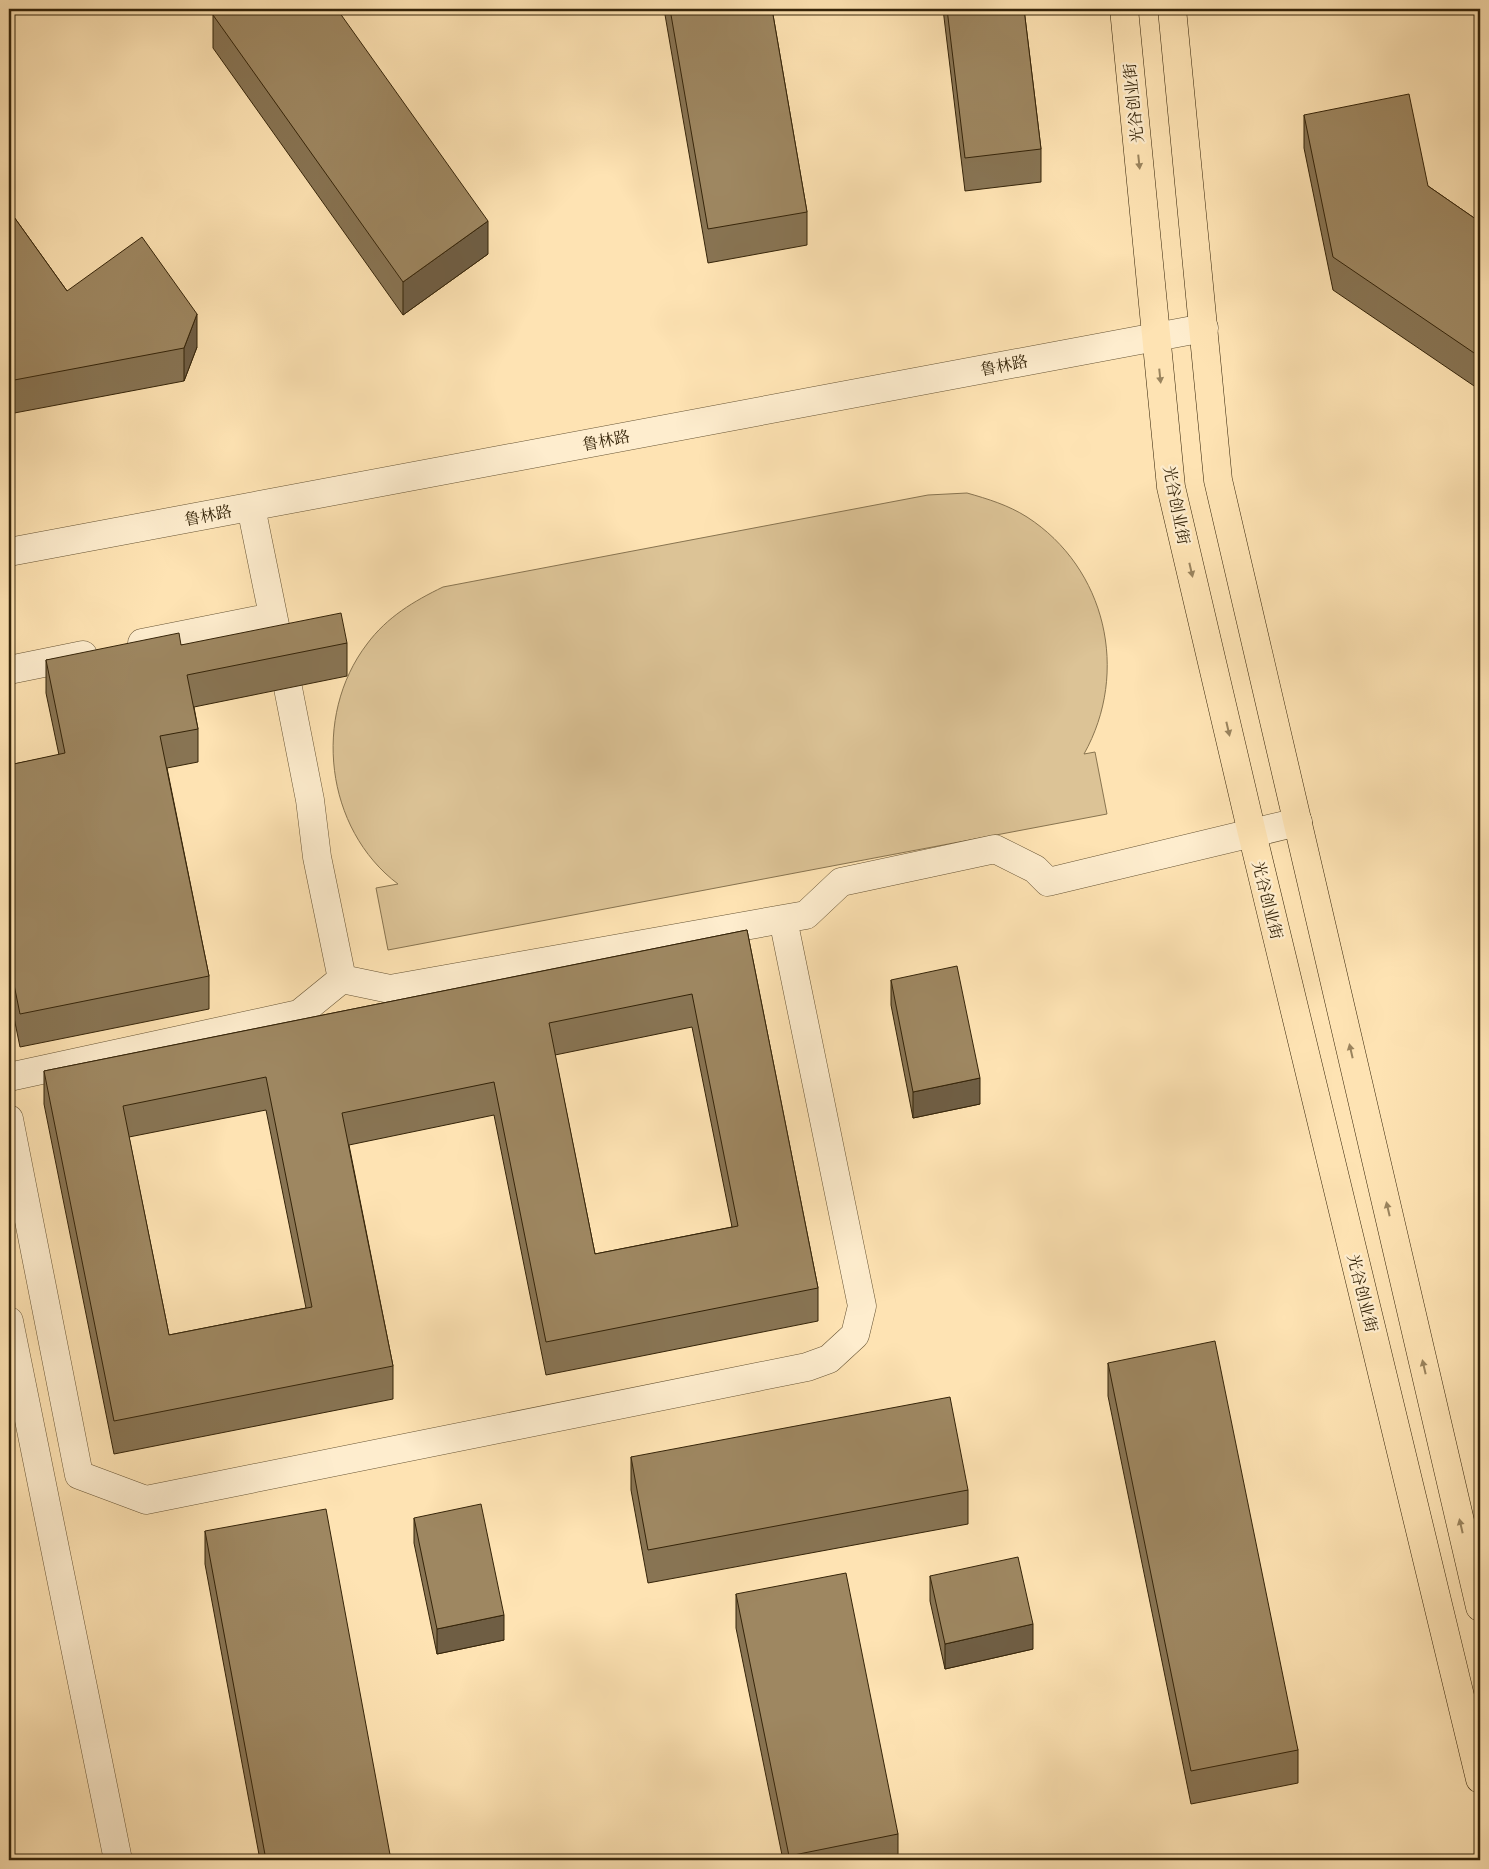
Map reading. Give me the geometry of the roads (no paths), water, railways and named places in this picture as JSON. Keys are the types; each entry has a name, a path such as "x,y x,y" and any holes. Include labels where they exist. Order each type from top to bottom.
{"main road":[{"name":"光谷创业街","path":"1124,9 1171,487 1252,833 1480,1779"},
{"path":"1172,9 1218,480 1480,1607"}],"street":[{"name":"鲁林路","path":"9,552 1204,328"},
{"path":"251,507 282,658"},
{"path":"9,670 273,617"},
{"path":"288,688 310,800 317,857 342,979"},
{"path":"342,979 390,989 806,915 841,882 995,849 1035,869 1048,882 1298,822"},
{"path":"9,1119 79,1475 146,1500 806,1367 830,1359 855,1335 862,1306 783,919"},
{"path":"9,1077 299,1014 342,979"},
{"path":"9,1321 118,1860"}]}
